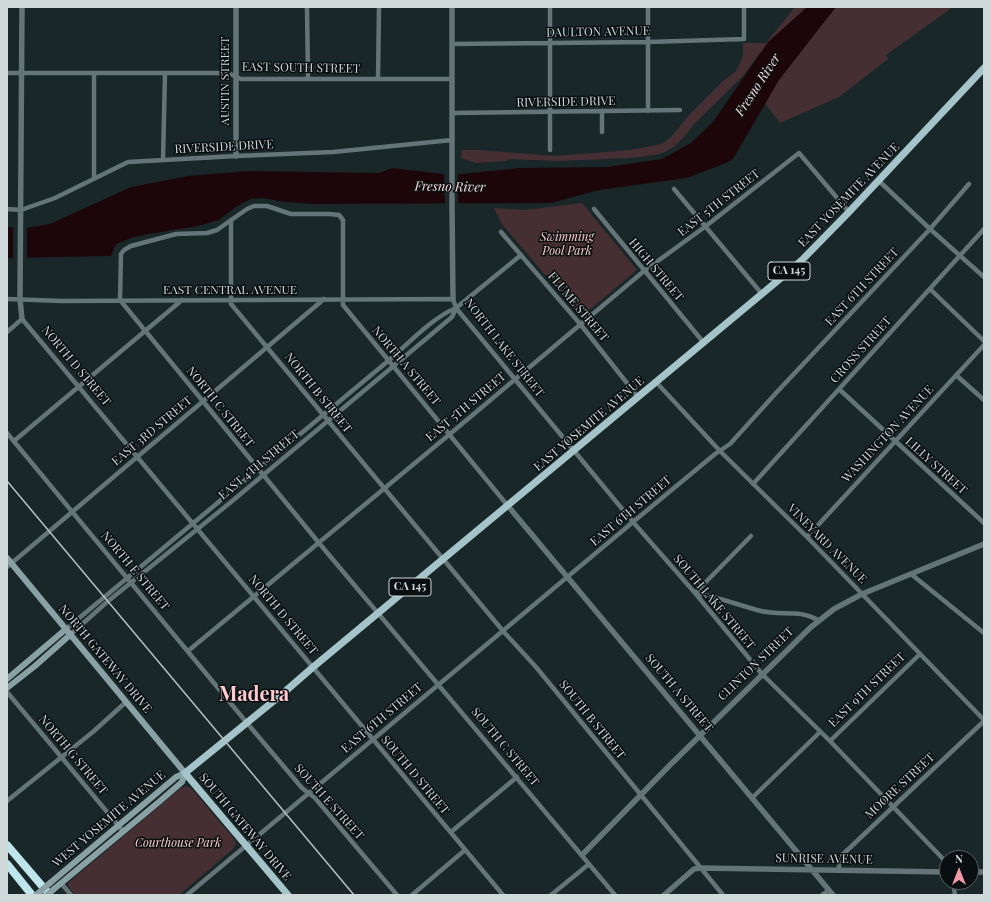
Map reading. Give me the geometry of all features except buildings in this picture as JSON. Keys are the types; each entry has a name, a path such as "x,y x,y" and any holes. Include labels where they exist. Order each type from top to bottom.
{"highway":[{"path":"7,838 25,866"},
{"path":"7,845 50,893"},
{"path":"7,864 30,895"},
{"path":"7,874 30,895"}],"main road":[{"name":"EAST YOSEMITE AVENUE","path":"186,773 704,343 804,258 984,68"},
{"name":"NORTH GATEWAY DRIVE","path":"8,563 71,634 186,773"},
{"path":"7,679 66,629"},
{"path":"7,688 35,666 71,634"},
{"name":"WEST YOSEMITE AVENUE","path":"50,893 176,777 186,773"},
{"name":"SOUTH GATEWAY DRIVE","path":"186,773 245,846 288,895"},
{"name":"WEST YOSEMITE AVENUE","path":"36,895 121,828"},
{"path":"56,878 61,883"}],"street":[{"path":"7,332 22,319 20,299 20,210 22,7"},
{"name":"AUSTIN STREET","path":"236,7 236,156"},
{"path":"307,7 308,78"},
{"path":"378,78 379,7"},
{"name":"NORTH LAKE STREET","path":"452,7 453,299 456,308 573,451"},
{"path":"550,7 550,150"},
{"path":"648,7 648,111"},
{"name":"DAULTON AVENUE","path":"452,44 648,42 744,39 744,7"},
{"name":"EAST SOUTH STREET","path":"7,73 228,73 241,79 452,79"},
{"path":"94,73 94,179"},
{"path":"163,160 165,73"},
{"name":"RIVERSIDE DRIVE","path":"452,113 680,110"},
{"path":"602,112 602,132"},
{"name":"RIVERSIDE DRIVE","path":"7,209 20,210 55,198 128,162 332,152 452,140"},
{"name":"EAST 5TH STREET","path":"188,651 644,271 706,226 799,153 849,212"},
{"path":"878,180 984,277"},
{"name":"EAST 6TH STREET","path":"187,895 633,522 709,459 730,444 930,229 969,184"},
{"path":"674,189 762,294"},
{"name":"NORTH A STREET","path":"231,220 247,209 260,205 290,214 339,215 343,220 343,305 508,506"},
{"name":"HIGH STREET","path":"594,209 704,343"},
{"path":"120,300 120,259 124,250 131,246 176,234 207,233 217,230 231,220"},
{"path":"231,220 231,299"},
{"name":"CROSS STREET","path":"753,484 984,230"},
{"name":"FLUME STREET","path":"501,232 580,325 638,397"},
{"name":"EAST 4TH STREET","path":"66,629 446,312 456,308 521,255"},
{"path":"930,289 984,341"},
{"name":"EAST CENTRAL AVENUE","path":"7,299 62,301 453,299"},
{"name":"NORTH B STREET","path":"231,299 231,304 443,559"},
{"name":"EAST 3RD STREET","path":"8,563 72,512 324,299"},
{"name":"NORTH C STREET","path":"120,300 318,543 378,613"},
{"path":"14,441 182,300"},
{"name":"EAST 4TH STREET","path":"71,634 393,367 452,317 456,308"},
{"name":"NORTH D STREET","path":"22,319 312,668"},
{"name":"WASHINGTON AVENUE","path":"807,537 984,344"},
{"path":"956,374 984,400"},
{"name":"VINEYARD AVENUE","path":"656,382 720,451 807,537 984,720"},
{"name":"LILLY STREET","path":"839,389 984,524"},
{"name":"NORTH E STREET","path":"7,433 247,723"},
{"name":"SOUTH LAKE STREET","path":"573,451 695,593 762,674 830,741 939,855"},
{"name":"SOUTH A STREET","path":"508,506 833,895"},
{"path":"695,593 751,536"},
{"name":"CLINTON STREET","path":"582,855 700,735 818,620 844,602 984,544"},
{"name":"SOUTH B STREET","path":"443,559 503,631 536,667 723,895"},
{"path":"911,574 984,633"},
{"path":"695,593 712,596 766,612 781,614 806,614 818,620"},
{"name":"SOUTH C STREET","path":"378,613 615,895"},
{"name":"EAST 9TH STREET","path":"830,741 920,654"},
{"name":"SOUTH D STREET","path":"312,668 503,895"},
{"name":"NORTH G STREET","path":"7,692 121,828"},
{"path":"7,801 61,756 94,731 126,702"},
{"name":"MOORE STREET","path":"839,870 839,858 984,720"},
{"name":"SOUTH E STREET","path":"247,723 302,788 314,798 397,895"},
{"name":"EAST 9TH STREET","path":"752,798 820,732"},
{"path":"451,832 516,777"},
{"path":"412,895 465,850"},
{"path":"551,895 589,864"},
{"path":"664,895 694,869 700,868"},
{"name":"SUNRISE AVENUE","path":"700,868 939,872"},
{"path":"61,883 71,895"},
{"path":"822,895 828,890"}],"green space":[{"path":"795,7 953,7 886,55 888,59 839,97 780,123 746,78 762,50 743,76 694,124 675,146 665,152 655,155 630,158 559,161 510,159 505,161 476,163 461,158 462,150 556,156 630,150 662,144 672,136 689,115 722,82 736,71 743,56 743,43 766,43"},
{"name":"Swimming Pool Park","path":"582,203 637,270 581,317 501,223 494,208 525,210"},
{"name":"Courthouse Park","path":"186,786 191,788 235,840 236,844 233,849 179,895 75,895 68,886 68,883 181,788"}],"water":[{"name":"Fresno River","path":"807,7 836,7 779,80 733,159 687,178 599,190 551,203 314,204 285,202 262,198 251,199 237,206 219,220 198,226 148,234 131,238 116,244 111,256 7,258 7,227 26,228 50,224 131,187 188,176 248,171 379,173 392,168 452,175 519,168 607,167 662,159 691,143 713,122 768,42"}],"pier":[{"path":"444,172 458,172 458,206 445,206"},
{"path":"13,225 27,226 27,260 13,260"}],"railway":[{"path":"7,481 354,895"}],"district":[{"name":"Madera","path":"254,695"}]}
